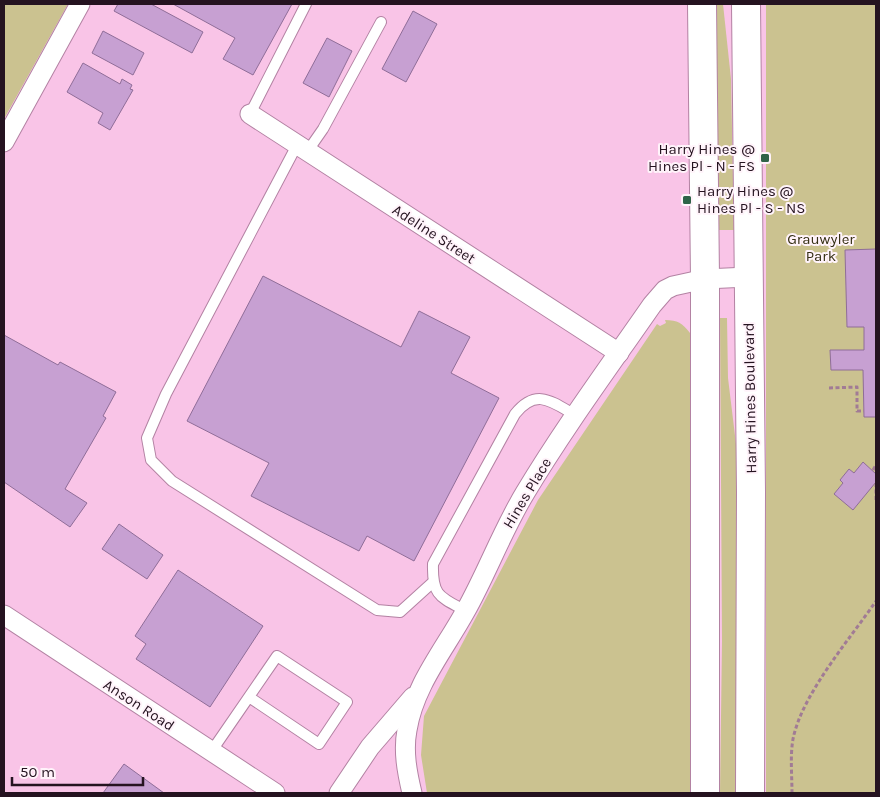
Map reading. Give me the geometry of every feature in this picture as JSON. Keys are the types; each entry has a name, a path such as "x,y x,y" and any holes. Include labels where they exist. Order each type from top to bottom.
{"main road":[{"path":"702,4 705,279 705,793"},
{"name":"Harry Hines Boulevard","path":"746,4 750,793"}],"street":[{"path":"4,142 80,4"},
{"name":"Adeline Street","path":"250,114 619,353"},
{"name":"Hines Place","path":"412,793 405,763 406,730 417,692 466,610 502,533 575,415 665,290 705,279 748,277"},
{"name":"Anson Road","path":"4,615 275,793"},
{"path":"339,793 370,747 417,692"}],"lane":[{"path":"250,114 306,4"},
{"path":"381,22 323,129 302,148 166,394 147,438 151,460 172,480 377,610 400,612 432,583"},
{"path":"466,610 439,596 432,583 433,564 515,414 525,402 536,398 555,402 575,415"},
{"path":"211,752 248,697 277,656 347,702 319,744 248,697"}],"path":[{"path":"829,388 857,387 857,411 864,411"},
{"path":"873,470 876,465"},
{"path":"876,483 876,501"},
{"path":"792,793 793,741 798,722 824,676 876,601"}],"green space":[{"path":"4,4 68,4 4,119"},
{"path":"716,4 723,4 731,79 734,230 718,230"},
{"name":"Grauwyler Park","path":"766,4 876,4 876,793 766,793"},
{"path":"720,318 727,318 728,378 737,452 739,545 736,793 720,793 722,641"},
{"path":"665,320 679,323 690,333 695,531 692,793 427,793 421,755 424,716 538,500 657,324 660,326 666,323"}],"building":[{"path":"118,4 151,4 203,32 192,53 114,11"},
{"path":"173,4 292,4 253,75 223,59 235,38"},
{"path":"413,11 437,24 406,82 382,69"},
{"path":"103,31 144,53 133,75 92,53"},
{"path":"327,38 352,51 329,97 303,83"},
{"path":"83,63 120,84 122,79 132,85 130,89 133,90 110,130 98,123 103,113 67,92"},
{"path":"876,249 876,417 864,417 863,370 831,370 830,350 864,350 864,327 847,327 845,250"},
{"path":"263,276 401,347 419,311 470,337 451,373 499,398 414,561 367,536 359,551 251,496 269,463 187,421"},
{"path":"4,335 58,365 60,362 116,392 103,416 106,418 65,489 87,503 70,527 4,482"},
{"path":"863,462 876,474 876,482 853,510 834,494 843,483 840,480 849,469 854,473"},
{"path":"119,524 163,555 147,579 102,549"},
{"path":"178,570 263,626 210,707 136,659 146,644 135,636"},
{"path":"124,764 164,793 103,793"}],"place":[{"name":"Harry Hines @ Hines Pl - N - FS","path":"765,158"},
{"name":"Harry Hines @ Hines Pl - S - NS","path":"687,200"}]}
